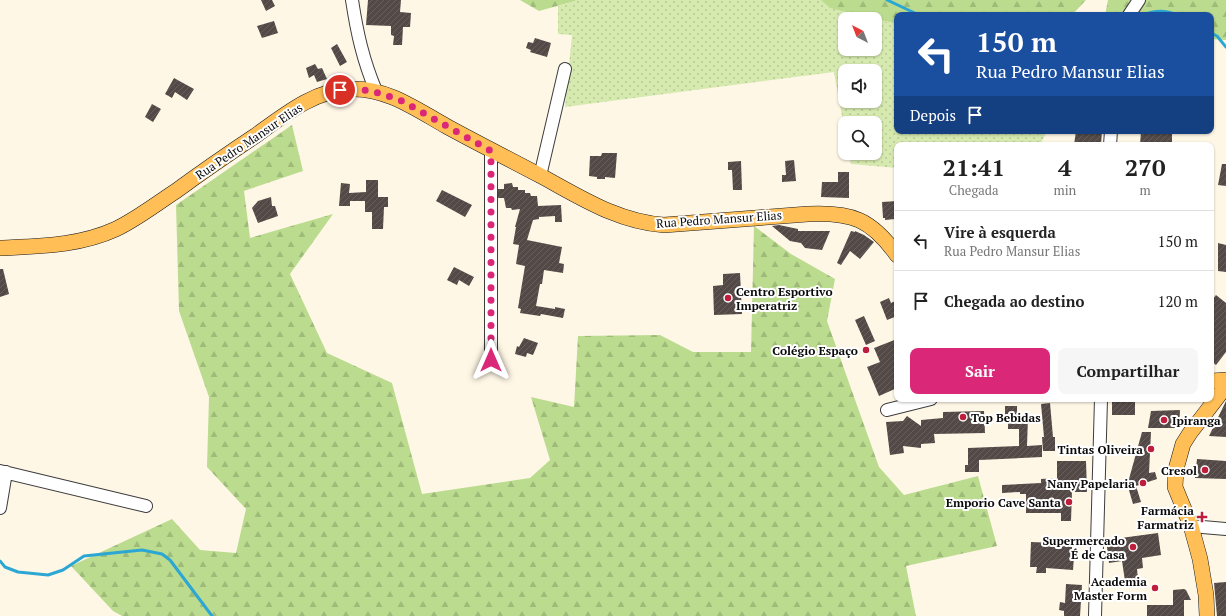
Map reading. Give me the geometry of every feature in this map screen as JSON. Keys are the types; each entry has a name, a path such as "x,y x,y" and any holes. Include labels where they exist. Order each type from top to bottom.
{"main road":[{"name":"Rua Pedro Mansur Elias","path":"0,248 67,244 82,241 116,229 146,211 281,117 305,103 329,92 364,89 376,91 402,101 491,151 609,212 630,219 664,225 827,213 854,217 865,222 873,228 894,251"},
{"path":"1214,381 1226,380"},
{"path":"1214,398 1226,386"},
{"path":"1207,616 1206,595 1201,566 1190,526 1175,488 1176,469 1183,444 1211,402"}],"street":[{"path":"352,0 358,38 366,68 376,91"},
{"path":"1131,12 1138,0"},
{"path":"540,176 565,69"},
{"path":"491,151 491,360"},
{"path":"887,410 919,402"},
{"path":"1094,616 1101,402"},
{"path":"0,508 3,472 146,506"},
{"path":"1190,526 1226,528"}],"green space":[{"path":"520,0 575,0 575,1 539,11"},
{"path":"575,0 833,0 861,12 838,12 838,56 882,56 882,21 894,23 894,134 1046,134 1042,142 894,142 894,168 851,164 850,160 882,160 882,116 842,116 841,108 882,108 882,64 838,64 838,94 834,72 565,107 572,35 558,34 558,6"},
{"path":"821,0 1086,0 1075,12 894,12 894,23 882,20 882,12 847,12 830,8"},
{"path":"1108,0 1135,0 1127,12 1106,12"},
{"path":"1143,0 1226,0 1226,40 1214,39 1214,12 1134,12"},
{"path":"292,125 303,171 244,191 250,238 333,214 290,274 327,353 392,383 422,494 530,478 550,460 531,397 574,407 578,336 660,335 693,352 751,352 754,226 791,254 835,279 827,321 879,467 904,495 978,476 997,546 906,566 916,616 122,616 113,611 71,566 172,519 200,550 236,553 246,509 207,467 209,397 179,311 176,205"}],"building":[{"path":"261,0 272,0 275,6 266,11"},
{"path":"368,0 401,0 400,12 411,13 410,27 403,27 402,45 393,45 394,36 391,35 391,26 366,25"},
{"path":"274,21 278,33 262,38 257,26"},
{"path":"535,38 551,43 547,57 530,52 531,50 526,48 528,42 533,43"},
{"path":"337,44 347,62 340,66 331,48"},
{"path":"315,64 318,69 322,68 327,79 317,82 314,75 309,78 306,68"},
{"path":"174,78 194,89 187,100 175,92 172,98 165,94"},
{"path":"152,104 161,109 153,122 145,117"},
{"path":"1076,134 1102,134 1101,142 1074,142"},
{"path":"1141,134 1172,134 1172,142 1140,142"},
{"path":"602,153 617,153 615,178 605,177 605,179 597,179 597,177 589,176 590,156 601,156"},
{"path":"794,160 796,181 782,182 782,175 786,175 785,161"},
{"path":"741,161 742,190 733,190 732,170 728,170 728,162"},
{"path":"1222,164 1226,164 1226,186 1218,185"},
{"path":"838,172 849,172 849,198 821,197 822,182 838,182"},
{"path":"366,180 378,180 378,197 388,197 388,207 384,207 383,229 372,229 372,212 365,212 365,201 350,201 350,206 339,206 341,183 350,184 349,193 366,192"},
{"path":"512,183 513,187 518,187 518,190 525,190 525,193 530,193 531,196 537,196 538,206 561,205 562,222 555,222 555,216 539,217 539,219 533,220 527,240 562,247 559,263 564,264 563,273 544,270 536,306 565,309 563,318 541,314 540,316 520,313 521,309 518,308 525,266 516,264 519,245 513,244 515,227 520,209 512,210 511,208 506,208 504,198 498,198 498,189 504,189 504,184"},
{"path":"442,190 472,205 465,217 436,201"},
{"path":"271,197 272,206 275,206 278,216 258,223 252,208 258,201"},
{"path":"894,201 894,219 885,220 885,218 883,218 882,202"},
{"path":"779,225 798,229 798,231 830,231 822,250 805,248 801,243 790,241 772,226"},
{"path":"851,231 864,235 874,242 860,259 850,251 841,265 837,263"},
{"path":"1218,243 1226,245 1226,272 1218,271"},
{"path":"454,267 474,277 469,286 459,280 457,285 447,280"},
{"path":"0,269 3,269 9,294 0,297"},
{"path":"740,273 742,314 714,315 713,286 723,285 723,274"},
{"path":"1216,295 1226,303 1226,352 1216,365 1214,363 1214,297"},
{"path":"889,298 891,303 894,302 894,317 887,320 880,302"},
{"path":"864,316 875,341 866,345 855,320"},
{"path":"524,338 538,343 533,355 527,353 526,357 515,354 517,346 519,347"},
{"path":"894,340 894,389 879,396 867,367 880,362 874,348"},
{"path":"1226,401 1226,437 1209,436"},
{"path":"1112,402 1135,402 1135,415 1112,415"},
{"path":"1050,403 1053,437 1055,437 1055,451 1043,451 1042,437 1044,437 1041,404"},
{"path":"1005,406 1017,406 1017,417 1028,417 1027,446 1042,445 1042,457 979,460 979,472 965,472 965,465 968,465 968,448 1019,446 1019,429 1008,429 1008,420 1005,420"},
{"name":"Ipiranga","path":"1180,410 1179,428 1148,428 1151,411"},
{"path":"984,411 985,433 934,434 935,443 921,444 921,448 903,446 904,453 890,455 886,422 903,421 907,416 921,426 921,420 943,418 943,412"},
{"path":"1142,432 1151,432 1149,473 1155,472 1157,479 1136,486 1141,502 1133,504 1126,480 1129,479"},
{"path":"1197,459 1226,461 1226,479 1195,478"},
{"path":"1057,461 1086,461 1087,492 1072,492 1071,521 1061,521 1061,513 1026,513 1026,494 1020,494 1020,492 1002,493 1002,485 1041,483 1041,479 1057,478"},
{"name":"Supermercado É de Casa","path":"1158,533 1161,555 1142,558 1143,568 1137,569 1138,579 1125,581 1122,561 1109,563 1106,540"},
{"path":"1055,539 1063,539 1063,544 1072,545 1072,557 1074,557 1073,570 1046,568 1046,573 1036,573 1037,567 1030,567 1031,542 1055,543"},
{"path":"1226,582 1226,616 1217,616 1214,583"},
{"path":"1066,584 1082,585 1080,616 1064,616 1064,611 1059,610 1060,602 1065,603"},
{"path":"1184,589 1191,600 1184,600 1184,616 1147,616 1147,605 1173,605 1173,590"}],"waterway":[{"path":"887,0 913,12"},
{"path":"1152,12 1169,12"},
{"path":"1214,34 1226,47"},
{"path":"0,561 5,567 18,572 48,575 63,570 84,556 142,550 162,554 170,560 212,616"}],"place":[{"name":"Centro Esportivo Imperatriz","path":"728,298"},
{"name":"Colégio Espaço","path":"866,350"},
{"name":"Top Bebidas","path":"963,417"},
{"name":"Ipiranga","path":"1164,420"},
{"name":"Tintas Oliveira","path":"1151,449"},
{"name":"Cresol","path":"1205,470"},
{"name":"Nany Papelaria","path":"1143,483"},
{"name":"Emporio Cave Santa","path":"1069,502"},
{"name":"Farmácia Farmatriz","path":"1202,517"},
{"name":"Supermercado É de Casa","path":"1133,547"},
{"name":"Academia Master Form","path":"1155,588"}],"route":[{"path":"340,90 364,89 376,91 402,101 491,151 491,360"}]}
